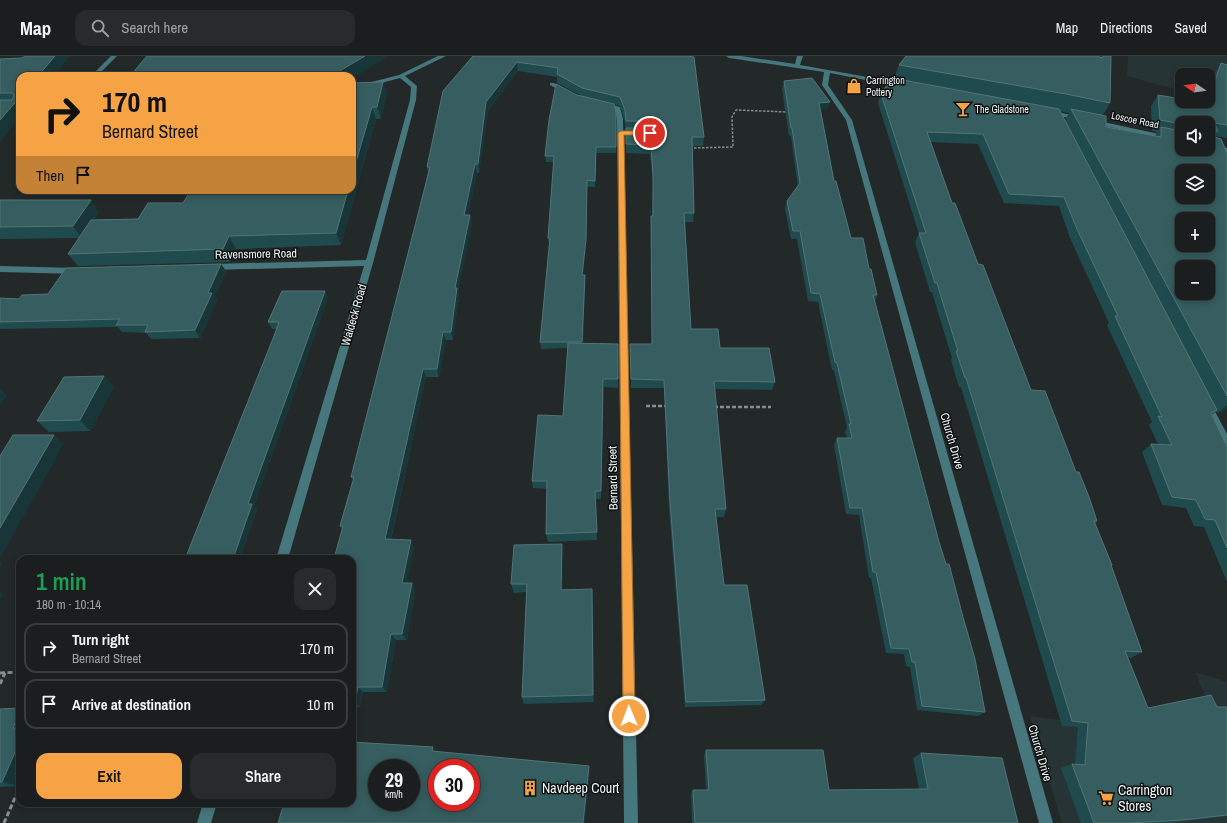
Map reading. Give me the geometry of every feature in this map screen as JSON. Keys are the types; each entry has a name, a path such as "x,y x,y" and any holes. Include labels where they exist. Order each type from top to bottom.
{"street":[{"path":"98,72 114,56"},
{"path":"356,88 401,76 443,56"},
{"path":"730,56 797,66 908,86"},
{"path":"797,66 800,56"},
{"name":"Church Drive","path":"826,71 825,85 849,120 1046,823"},
{"name":"Waldeck Road","path":"283,555 369,263 413,100 414,86 401,76"},
{"path":"552,84 575,96"},
{"name":"Bernard Street","path":"596,102 618,108 624,133 624,406 631,823"},
{"name":"Loscoe Road","path":"1042,111 1175,139"},
{"path":"1057,114 1062,122"},
{"path":"1215,147 1227,150"},
{"name":"Ravensmore Road","path":"203,268 369,263"},
{"path":"0,269 85,270"},
{"path":"1202,395 1227,444"},
{"path":"204,823 209,807"}],"path":[{"path":"688,148 734,147 732,117 736,110 789,112"},
{"path":"624,406 671,406"},
{"path":"709,407 771,407"},
{"path":"0,673 16,672"},
{"path":"0,684 5,673"},
{"path":"4,823 16,795"}],"shaded area":[{"path":"1128,56 1227,56 1227,103 1215,100 1215,68 1175,68 1175,89 1127,76"},
{"path":"1195,672 1227,682 1227,823 1062,823 1030,716 1112,724 1137,714 1205,696"}],"building":[{"path":"25,56 55,56 41,72 16,72 16,102 0,120 0,100 12,100 14,95 12,93 0,93 0,59 22,58"},
{"path":"147,56 365,56 338,72 133,72"},
{"path":"473,56 694,57 704,137 692,137 694,213 684,213 691,329 718,329 720,348 769,348 775,382 714,381 726,509 715,509 724,585 747,585 765,700 686,702 670,501 664,380 631,379 630,344 652,344 651,216 653,216 653,175 651,145 626,144 626,128 650,128 655,124 650,121 626,121 625,110 620,97 582,88 557,74 558,68 517,62 486,102 478,164 475,164 464,215 470,215 455,288 457,288 451,332 443,332 437,369 423,369 385,539 411,540 402,583 412,583 402,634 391,634 382,687 358,687 356,697 356,555 335,555 343,526 340,526 354,477 351,477 430,167 427,167 443,91"},
{"path":"906,56 1097,56 1102,58 1104,56 1111,56 1110,103 899,65"},
{"path":"1221,63 1227,65 1227,125 1215,123 1215,116 1175,116 1175,123 1160,120 1158,95 1175,98 1175,108 1215,108 1215,81"},
{"path":"812,78 830,102 819,103 834,181 836,181 851,238 863,238 869,269 871,269 877,295 873,295 939,542 946,564 949,564 975,659 985,712 922,706 915,662 912,662 909,649 891,648 876,572 873,572 862,508 850,508 837,438 852,438 849,424 851,424 820,294 811,293 800,231 793,231 787,201 800,183 784,81"},
{"path":"892,78 1059,109 1217,410 1211,413 1227,447 1227,548 1215,520 1205,519 1196,500 1172,497 1151,444 1172,445 1158,416 1162,417 1115,316 1118,316 1077,229 1064,197 1009,194 983,134 927,132 952,203 955,203 978,264 983,265 1031,390 1045,391 1076,472 1079,472 1089,497 1097,521 1094,521 1112,565 1142,652 1125,651 1148,708 1211,695 1217,707 1227,707 1227,815 1182,820 1094,823 1072,764 1085,765 1088,723 1072,721 966,378 956,351 958,351 937,283 935,283 919,233 926,233 881,94"},
{"path":"383,82 377,107 372,107 356,162 356,83"},
{"path":"556,84 577,95 614,104 616,113 616,147 596,147 595,181 587,180 586,240 582,275 585,275 582,342 540,342 550,238 548,238 554,156 545,156 549,120"},
{"path":"1071,109 1106,116 1106,127 1161,137 1161,127 1175,130 1175,156 1215,156 1215,137 1221,139 1227,153 1227,396"},
{"path":"1215,125 1218,131 1216,131 1215,137"},
{"path":"189,194 347,194 336,233 229,236 223,249 68,254 91,220 138,219 148,203 183,203"},
{"path":"0,200 91,200 73,226 0,227"},
{"path":"221,264 208,293 212,293 195,330 145,332 148,325 116,325 120,319 0,322 0,298 19,299 22,295 48,294 66,268"},
{"path":"282,291 325,291 248,504 252,504 234,555 187,555 279,322 268,322"},
{"path":"568,343 618,344 618,379 603,379 601,491 595,491 597,532 546,534 547,481 532,481 538,415 563,416"},
{"path":"104,376 80,420 37,421 64,377"},
{"path":"13,435 54,435 0,528 0,456"},
{"path":"562,544 561,590 592,589 593,695 522,697 527,584 511,584 514,545"},
{"path":"16,708 16,721 13,728 16,728 16,750 2,782 0,782 0,709"},
{"path":"356,742 433,747 432,751 589,766 583,823 278,823 283,807 356,807"},
{"path":"706,750 823,750 829,790 928,789 921,753 1002,758 1018,823 695,823 693,790 709,790"}],"place":[{"name":"Carrington Pottery","path":"854,86"},
{"name":"The Gladstone","path":"963,109"},
{"name":"Navdeep Court","path":"530,788"},
{"name":"Carrington Stores","path":"1106,798"}],"route":[{"path":"629,716 621,133 650,133"}]}
